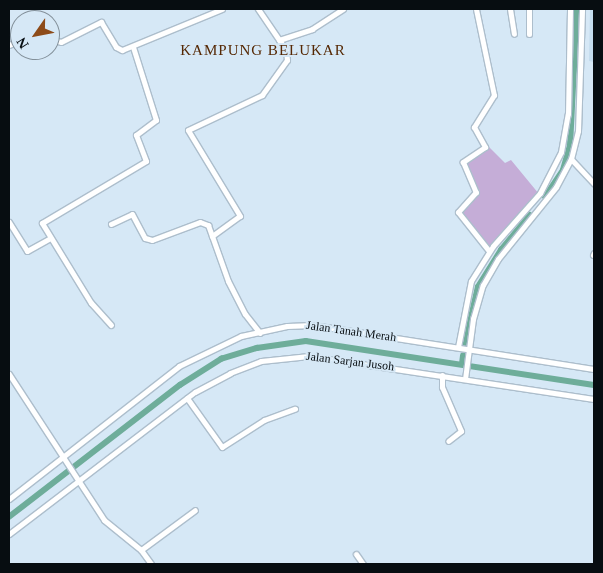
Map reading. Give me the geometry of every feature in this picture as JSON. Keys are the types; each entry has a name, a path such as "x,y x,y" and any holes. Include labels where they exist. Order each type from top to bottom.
{"street":[{"path":"60,42 101,22 118,50 133,47 222,9"},
{"path":"212,236 240,216 188,130 265,92 269,80 287,60 279,40 258,9"},
{"path":"279,40 312,29 343,9"},
{"path":"476,9 494,96 474,127 485,148 466,158 462,165 476,192 458,212 489,251"},
{"path":"510,9 514,34"},
{"path":"529,9 529,34"},
{"path":"465,376 483,285 517,227 540,193 561,152 568,114 570,9"},
{"path":"458,347 471,282 489,251 517,227 556,187 571,159 578,131 582,9"},
{"path":"110,325 91,303 50,238 43,221 146,161 136,135 156,120 133,47"},
{"path":"571,159 594,184"},
{"path":"111,224 132,214 145,238 152,240 194,223 205,222 228,281 245,314 260,332"},
{"path":"9,222 27,251 50,238"},
{"name":"Jalan Tanah Merah","path":"9,499 66,458 179,366 226,341 260,332 288,326 314,325 594,369"},
{"name":"Jalan Sarjan Jusoh","path":"9,534 80,482 187,398 244,367 285,357 309,356 442,375 465,376 594,399"},
{"path":"9,374 66,458 107,524 141,550 151,564"},
{"path":"442,375 442,388 461,430 448,441"},
{"path":"187,398 222,447 264,420 296,409"},
{"path":"141,550 195,510"},
{"path":"356,554 363,564"}],"shaded area":[{"path":"590,9 594,9 594,62 589,61"},
{"path":"489,147 505,163 511,160 539,194 491,248 461,211 480,191 466,172 465,162"}],"waterway":[{"path":"545,197 563,170 570,146 577,9"},
{"path":"465,344 478,287 501,250 530,215"},
{"path":"9,517 180,385 221,359 257,348 306,341 594,385"},
{"path":"462,364 463,356"}],"district":[{"name":"KAMPUNG BELUKAR","path":"263,51"}]}
